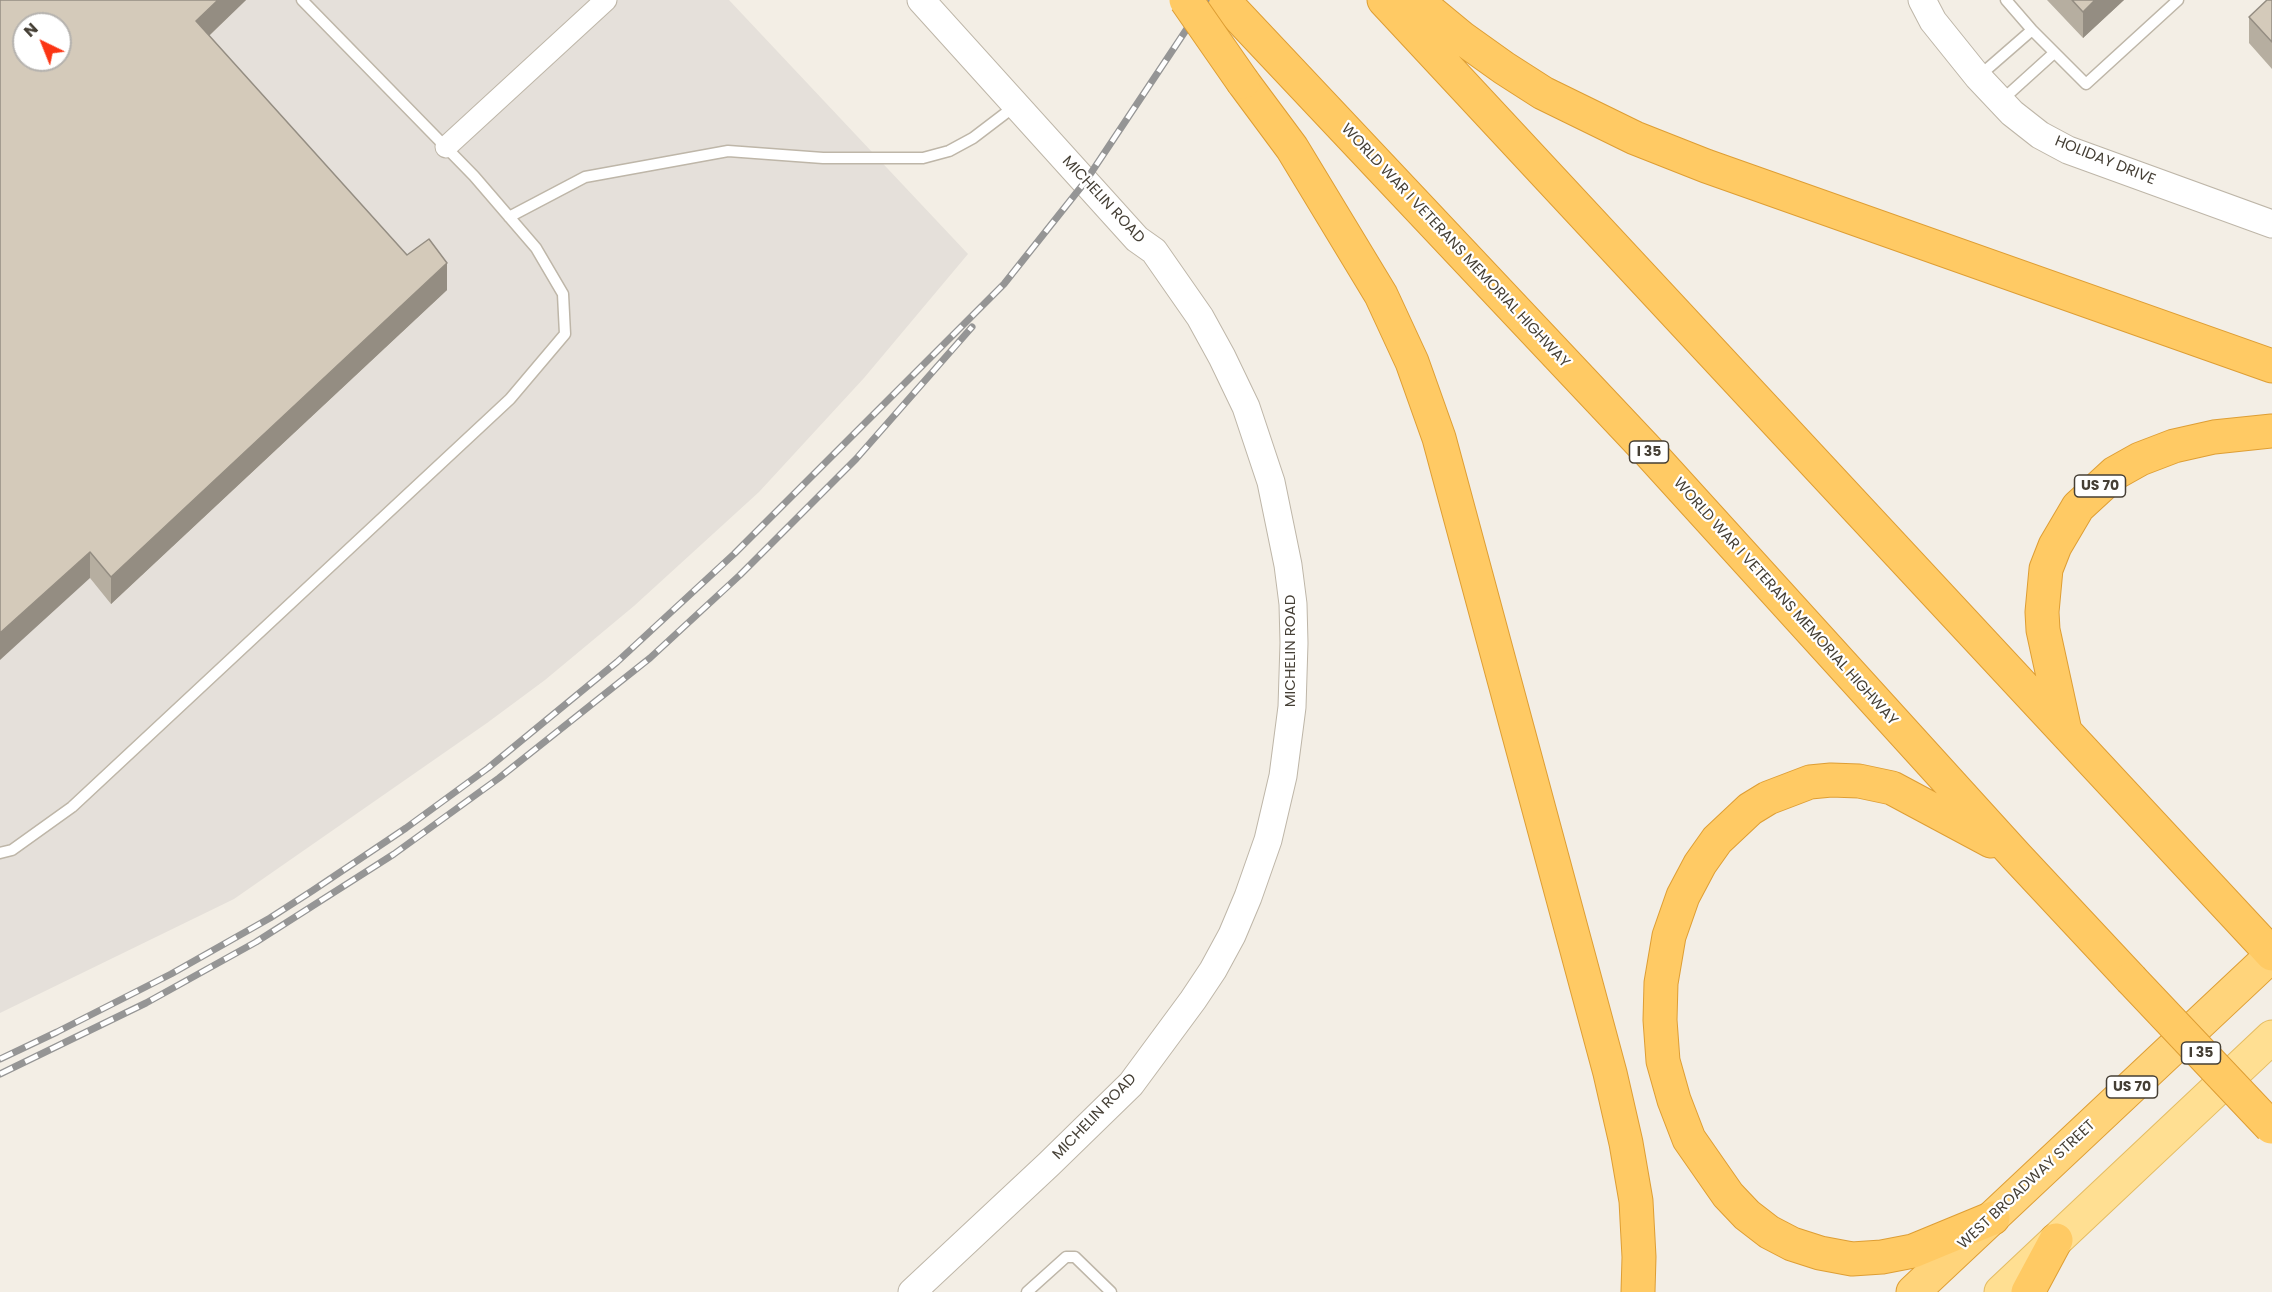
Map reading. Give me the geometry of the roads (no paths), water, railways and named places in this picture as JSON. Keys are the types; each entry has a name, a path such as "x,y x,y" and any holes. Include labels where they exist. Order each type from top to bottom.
{"highway":[{"path":"1186,0 1292,148 1381,295 1412,362 1439,438 1613,1085 1636,1201 1638,1292"},
{"name":"WORLD WAR I VETERANS MEMORIAL HIGHWAY","path":"1223,0 1649,452 2016,856 2272,1127"},
{"path":"1384,0 2272,955"},
{"path":"1416,0 1462,38 1524,81 1579,112 1635,138 1706,166 2272,366"},
{"name":"US 70","path":"2066,733 2043,630 2042,612 2046,569 2055,546 2078,507 2115,473 2140,459 2174,446 2214,437 2272,431"},
{"path":"1993,1218 1913,1251 1882,1257 1852,1259 1820,1253 1792,1244 1769,1232 1728,1196 1689,1140 1674,1100 1663,1060 1660,1020 1661,983 1669,936 1683,896 1700,864 1717,840 1750,809 1767,798 1788,790 1810,783 1831,780 1859,781 1892,788 2016,856"},
{"name":"WEST BROADWAY STREET","path":"1913,1292 2272,955"},
{"path":"2028,1292 2056,1240"}],"main road":[{"path":"2001,1292 2272,1037"}],"street":[{"path":"446,147 606,0"},
{"name":"MICHELIN ROAD","path":"912,1292 1131,1084 1200,990 1232,935 1268,840 1283,776 1292,707 1293,613 1289,575 1271,482 1246,407 1200,317 1154,251 1137,239 921,0"},
{"name":"HOLIDAY DRIVE","path":"1922,0 1934,21 1978,77 2012,113 2040,135 2068,150 2272,224"}],"lane":[{"path":"0,853 12,850 72,807 510,399 566,334 563,294 536,248 446,147 302,0"},
{"path":"2006,0 2032,30 2086,84 2178,0"},
{"path":"1978,77 2032,30"},
{"path":"2001,101 2054,52"},
{"path":"509,217 585,177 728,151 823,158 923,158 949,151 973,138 1016,105"},
{"path":"1028,1292 1066,1257 1075,1257 1111,1292"}],"railway":[{"path":"0,1059 171,974 270,918 312,891 406,828 488,768 617,662 734,554 1004,284 1085,182 1206,0"},
{"path":"0,1074 146,1003 256,942 394,854 499,778 650,658 740,575 856,459 972,327"}]}
